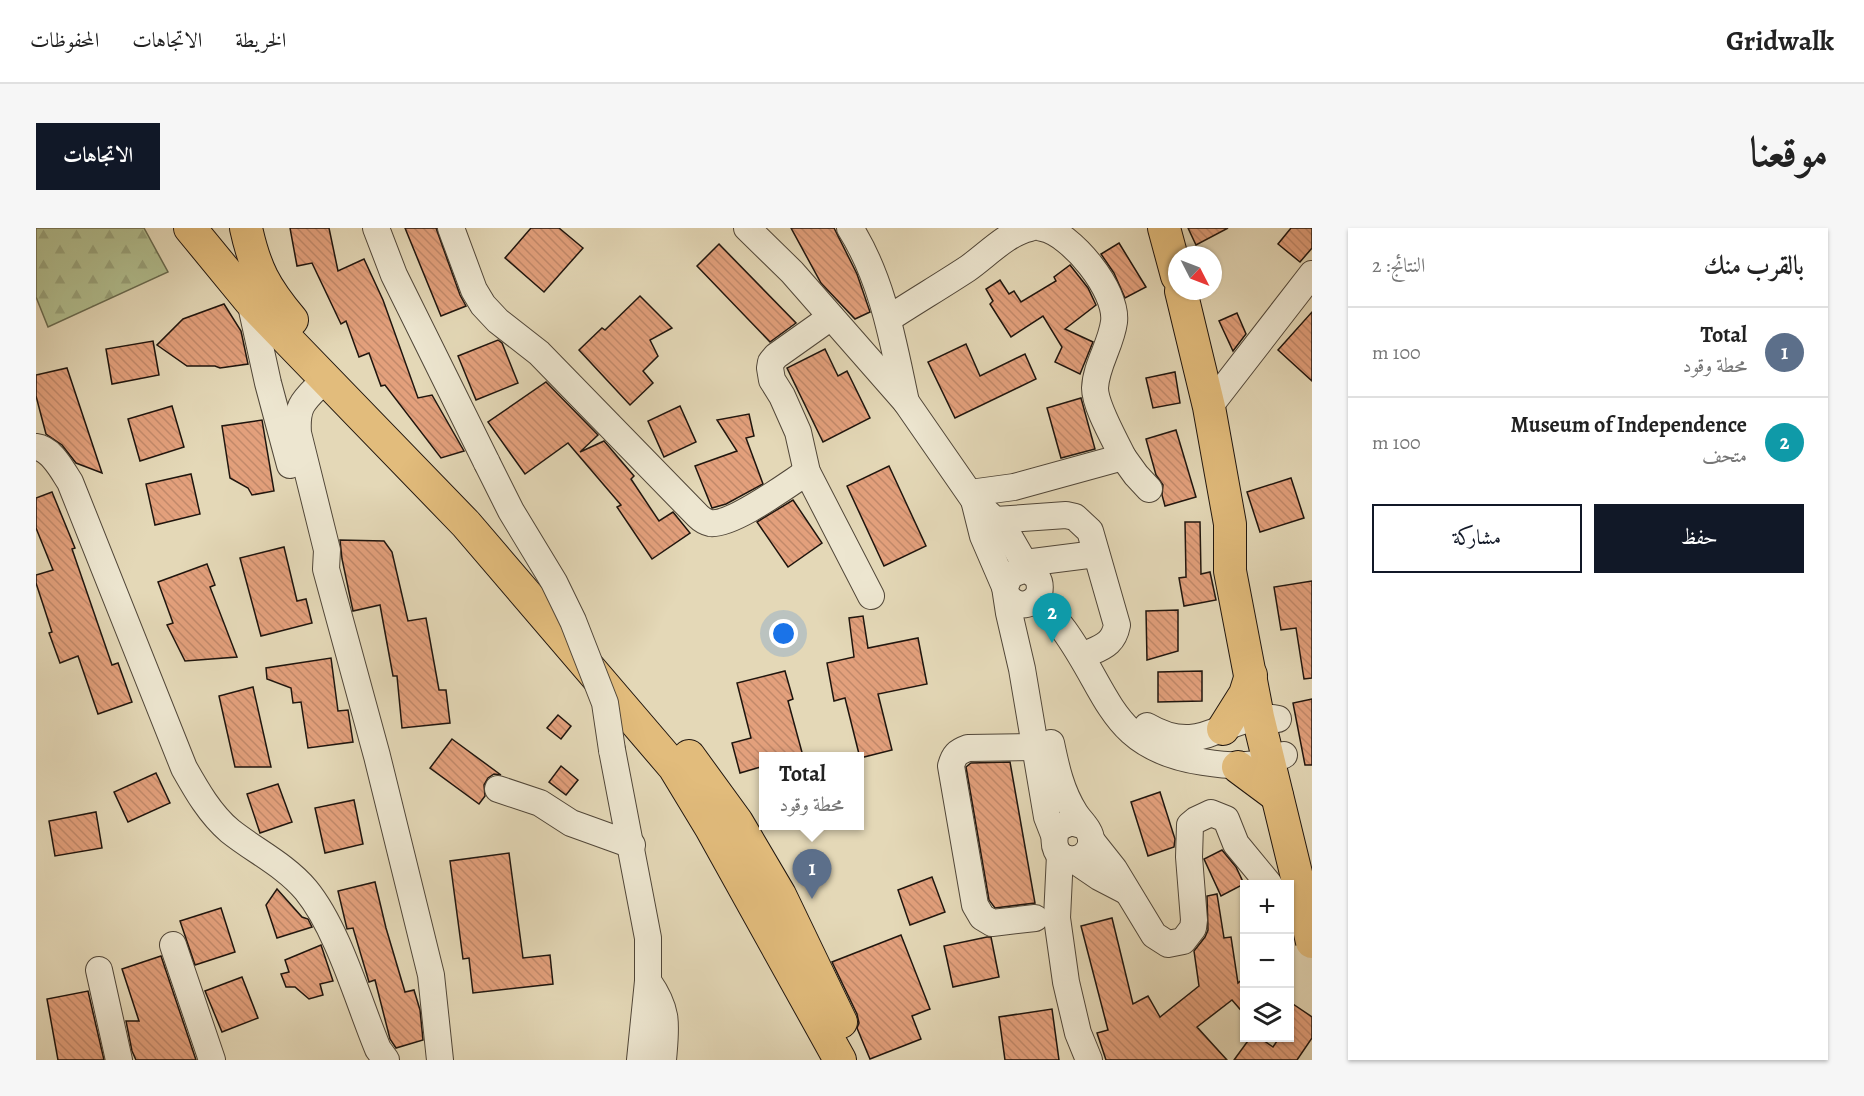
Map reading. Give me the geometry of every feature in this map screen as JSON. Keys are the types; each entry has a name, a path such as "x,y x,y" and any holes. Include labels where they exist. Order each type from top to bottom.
{"main road":[{"path":"190,228 250,301 466,524 674,767 711,828 840,1060"},
{"path":"246,228 258,271 273,297 291,319 506,542 655,714 694,763 737,822 780,895 834,1008 862,1060"},
{"path":"1164,228 1169,246"},
{"path":"1182,300 1209,407 1230,524 1247,570 1268,718 1276,758 1312,866"},
{"path":"1230,524 1230,571 1251,675 1268,718"},
{"path":"1223,729 1245,694 1251,675"},
{"path":"1276,758 1277,796 1312,942"},
{"path":"1238,767 1277,796"}],"street":[{"path":"376,228 394,274 487,463 511,510 554,582 573,621 605,703 648,938 648,981 640,1060"},
{"path":"451,228 474,290 483,305 498,321 539,353 568,381 698,516 709,523 735,517 807,472"},
{"path":"747,228 792,272 863,356 906,402 972,497 996,520 1015,544 1032,585 1063,628 1115,716 1130,732 1168,754 1190,760 1238,767 1276,758"},
{"path":"850,228 875,279 890,330 906,402"},
{"path":"863,356 881,352 890,330 1008,238 1030,228"},
{"path":"1042,228 1060,236 1085,259 1102,282 1112,301 1114,320 1098,372 1095,391 1106,422 1124,457 1149,489"},
{"path":"1209,407 1312,274"},
{"path":"250,301 285,450 317,556 326,569"},
{"path":"831,317 776,356 770,368 772,380 798,432 807,472 871,597"},
{"path":"325,379 299,407 298,433 327,550 326,569 377,756 431,975 440,1060"},
{"path":"36,447 41,448 56,460 70,482 180,758 199,795 216,818 230,831 284,869 304,888 318,906 339,950 378,1049 386,1060"},
{"path":"972,497 1124,457"},
{"path":"972,497 983,536 1010,600 1016,604 1032,585 1096,554"},
{"path":"996,520 1066,514 1075,517 1090,531 1117,625 1112,640 1091,652"},
{"path":"1032,585 1069,617 1131,714 1158,733 1186,739 1205,736 1245,719 1268,718"},
{"path":"1032,585 1027,634 1058,773 1068,801 1114,869 1149,929 1160,941 1168,944 1176,944 1190,935 1194,920 1189,857 1190,825 1211,813 1226,819 1236,844 1265,880"},
{"path":"1006,590 1047,817 1063,850 1099,877 1126,891"},
{"path":"1035,918 992,923 978,911 968,869 951,766 955,755 968,748 1036,747"},
{"path":"498,789 540,803 571,823 632,845"},
{"path":"1088,833 1071,822 1064,824 1057,890 1058,929 1071,1002 1078,1033 1089,1060"},
{"path":"1063,850 1086,853 1088,833"},
{"path":"173,945 212,1060"},
{"path":"99,970 119,1060"},
{"path":"648,981 663,1005 666,1018 663,1060"}],"green space":[{"path":"36,228 144,228 168,272 48,327 36,297"}],"building":[{"path":"290,228 329,228 338,271 364,259 383,300 418,398 432,395 464,451 441,458 385,385 381,386 369,353 359,357 346,321 341,324 312,263 297,266"},
{"path":"405,228 436,228 466,306 441,316"},
{"path":"531,228 559,228 583,248 544,292 505,258"},
{"path":"791,228 834,228 857,274 870,312 855,319 821,283"},
{"path":"1188,228 1228,228 1196,245"},
{"path":"1291,228 1312,228 1312,248 1300,262 1278,244"},
{"path":"1119,243 1146,287 1125,298 1114,273 1101,254"},
{"path":"719,244 796,323 770,342 697,266"},
{"path":"1070,265 1088,288 1096,305 1065,329 1093,342 1080,374 1055,362 1062,347 1043,316 1011,337 990,304 993,301 986,289 1000,280 1009,294 1014,291 1021,302 1056,281 1054,277"},
{"path":"640,296 672,328 650,340 658,356 643,371 653,383 630,405 579,350 602,328 605,330"},
{"path":"224,304 241,331 248,364 220,368 187,366 157,345 183,319"},
{"path":"1312,312 1312,381 1278,350"},
{"path":"1237,313 1246,334 1233,351 1219,321"},
{"path":"498,340 502,343 518,383 476,400 458,356"},
{"path":"153,341 159,375 112,384 106,349"},
{"path":"966,344 980,376 1025,354 1036,379 955,418 928,362"},
{"path":"825,349 838,376 847,371 870,418 823,442 787,368"},
{"path":"67,368 102,473 76,463 62,445 46,434 36,396 36,375"},
{"path":"1175,372 1180,403 1153,408 1146,378"},
{"path":"546,382 598,435 580,452 604,441 634,476 631,479 659,521 673,512 690,533 652,559 617,507 621,505 568,443 525,474 488,422"},
{"path":"1081,398 1095,449 1061,458 1047,408"},
{"path":"172,406 184,447 140,461 128,419"},
{"path":"680,406 696,442 664,457 648,421"},
{"path":"749,414 754,436 746,438 763,484 726,504 712,508 695,466 737,451 717,420"},
{"path":"262,420 274,491 252,495 248,488 230,478 222,426"},
{"path":"1176,430 1196,497 1165,506 1162,495 1163,485 1156,475 1146,439"},
{"path":"889,466 926,546 884,566 847,486"},
{"path":"191,474 200,514 155,525 146,484"},
{"path":"1291,478 1304,518 1260,532 1247,492"},
{"path":"52,492 75,548 72,549 112,665 118,663 132,702 98,714 78,656 60,663 49,633 52,632 36,583 36,575 53,570 36,528 36,498"},
{"path":"793,500 822,543 788,567 757,522"},
{"path":"1185,522 1200,522 1201,574 1210,572 1216,600 1184,606 1179,578 1186,577"},
{"path":"340,540 384,541 392,552 408,621 426,618 439,690 446,690 450,723 402,728 397,676 393,676 380,605 353,611"},
{"path":"284,547 297,601 306,599 312,623 261,636 240,558"},
{"path":"207,564 215,585 210,587 237,657 185,661 167,625 173,623 158,582"},
{"path":"1312,581 1312,678 1304,679 1296,628 1281,630 1274,587"},
{"path":"1178,610 1178,651 1147,660 1146,611"},
{"path":"863,616 868,648 918,638 927,684 878,694 892,750 864,757 864,752 858,752 845,698 834,701 827,663 854,657 849,618"},
{"path":"331,658 338,711 348,710 353,742 308,748 301,702 293,703 291,688 267,679 266,668"},
{"path":"785,671 793,699 788,701 802,752 759,752 759,767 740,773 732,743 751,738 737,683"},
{"path":"1202,671 1202,701 1158,702 1158,672"},
{"path":"253,687 271,767 235,767 219,696"},
{"path":"1312,699 1312,765 1305,765 1293,703"},
{"path":"558,715 571,726 561,739 547,728"},
{"path":"452,739 501,775 494,774 488,778 484,785 485,796 479,804 430,768"},
{"path":"1010,762 1035,903 995,908 989,900 966,767 971,763"},
{"path":"561,766 578,780 566,795 549,782"},
{"path":"156,773 170,803 128,822 114,792"},
{"path":"278,784 292,822 260,833 247,794"},
{"path":"1160,792 1175,839 1174,847 1148,856 1131,802"},
{"path":"354,800 363,844 325,853 315,808"},
{"path":"96,812 102,848 55,856 49,821"},
{"path":"1222,850 1236,867 1242,880 1240,880 1240,886 1221,896 1204,859"},
{"path":"509,853 523,958 550,955 553,984 473,993 469,958 463,959 450,861"},
{"path":"932,877 945,912 910,925 898,890"},
{"path":"375,882 405,992 414,990 420,1010 423,1040 396,1048 390,1039 375,980 369,982 353,928 347,929 338,891"},
{"path":"277,889 302,917 308,919 312,927 277,938 266,905"},
{"path":"1217,894 1224,938 1231,937 1238,983 1240,981 1240,1009 1232,1000 1197,1027 1227,1060 1106,1060 1097,1033 1108,1030 1081,926 1112,918 1133,1004 1148,996 1160,1017 1199,986 1194,951 1208,930 1207,896"},
{"path":"221,908 235,952 195,965 180,921"},
{"path":"901,935 930,1009 912,1016 921,1039 870,1059 857,1028 859,1023 857,1014 832,962"},
{"path":"991,937 999,977 953,987 944,946"},
{"path":"321,945 333,981 320,984 323,995 309,999 295,987 286,987 281,974 289,972 285,960"},
{"path":"161,956 196,1060 136,1060 132,1051 126,1021 139,1021 122,969"},
{"path":"242,977 258,1018 222,1032 205,991"},
{"path":"88,991 104,1060 58,1060 47,999"},
{"path":"1294,1005 1312,1017 1312,1038 1297,1060 1234,1060 1247,1042 1266,1042 1273,1047 1276,1042 1294,1042"},
{"path":"1052,1009 1059,1060 1005,1060 999,1017"}],"place":[{"name":"Museum of Independence","path":"1052,643"},
{"name":"Total","path":"812,899"}]}
